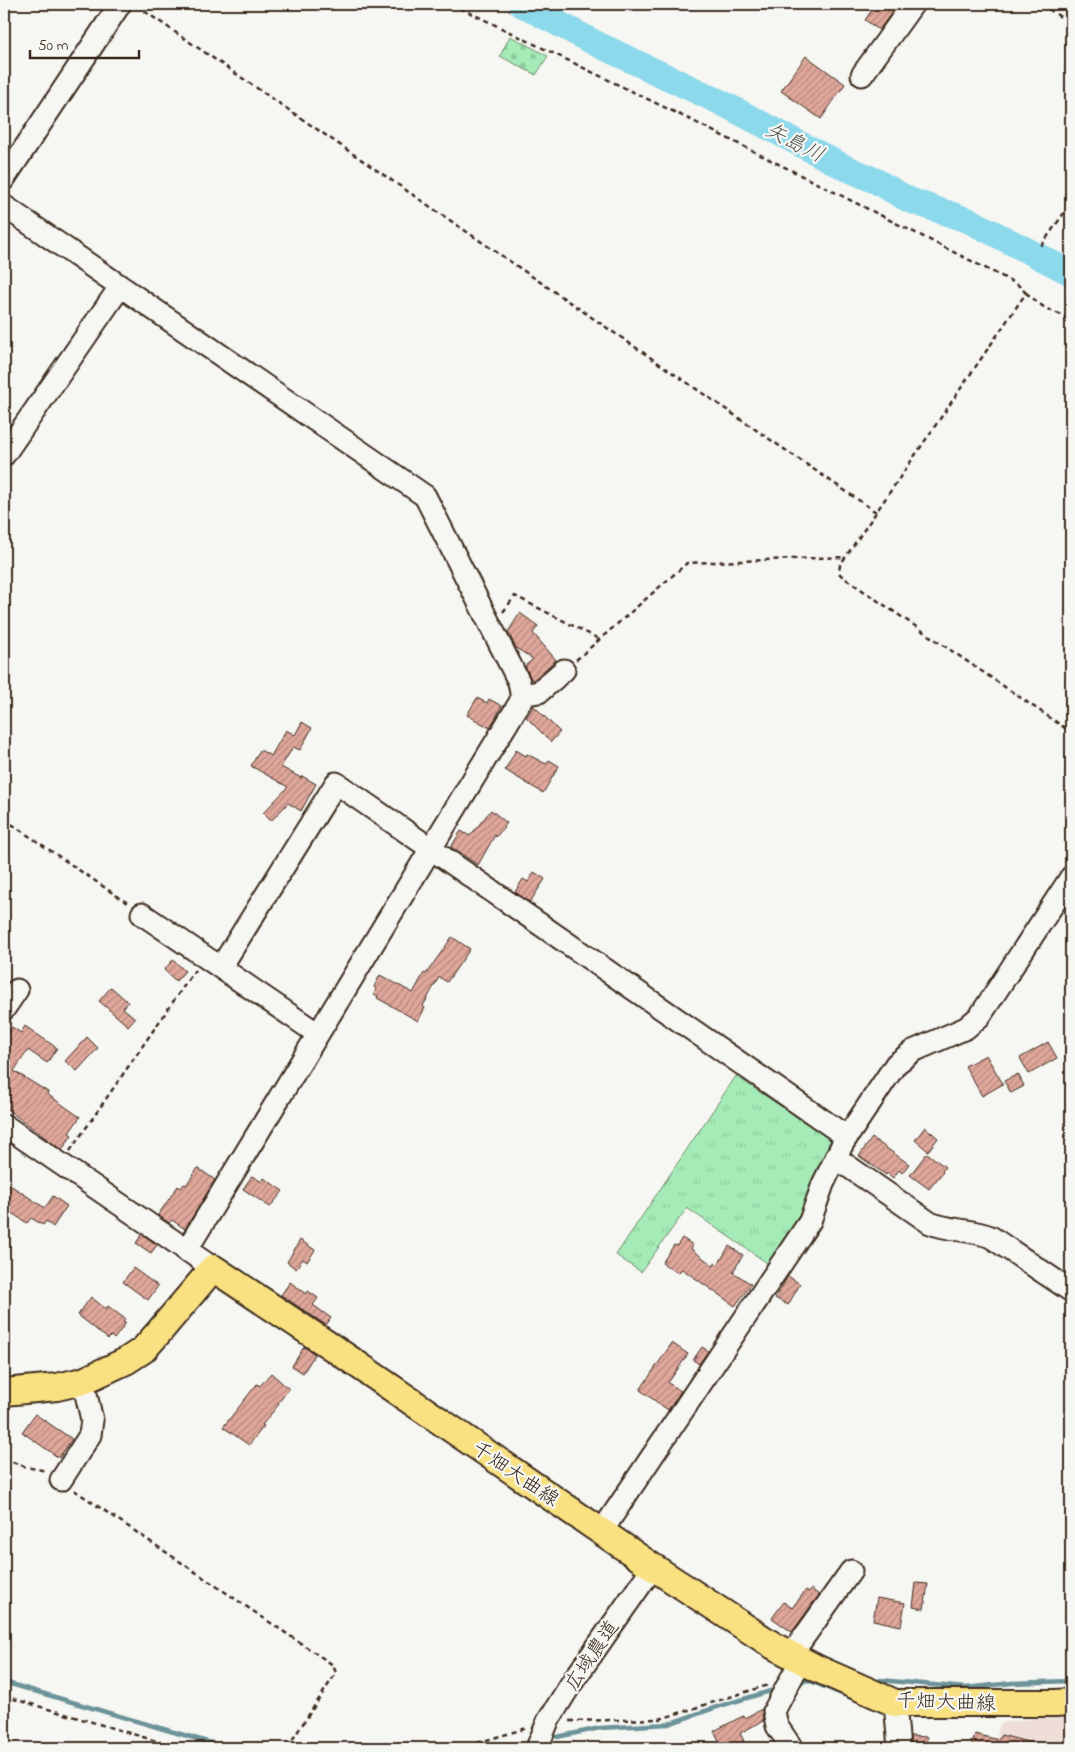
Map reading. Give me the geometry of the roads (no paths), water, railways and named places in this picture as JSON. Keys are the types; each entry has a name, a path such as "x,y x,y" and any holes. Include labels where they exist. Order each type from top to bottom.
{"main road":[{"name":"千畑大曲線","path":"213,1268 653,1567 774,1646 787,1675 895,1703 1071,1702"},
{"path":"4,1392 22,1392 83,1381 126,1361 142,1350 213,1268"}],"street":[{"path":"4,179 120,4"},
{"path":"862,74 913,4"},
{"path":"4,206 425,496 519,682 522,699 186,1251"},
{"path":"4,455 120,287"},
{"path":"521,694 539,692 564,670"},
{"path":"212,962 336,783 430,850 847,1137"},
{"path":"602,1531 810,1221 824,1184 847,1137 896,1064 913,1051 966,1028 980,1016 1071,878"},
{"path":"142,914 318,1034"},
{"path":"4,1010 17,990"},
{"path":"4,1125 213,1268"},
{"path":"836,1158 930,1223 941,1227 978,1231 991,1236 1071,1291"},
{"path":"60,1480 90,1435 92,1420 83,1381"},
{"name":"広域農道","path":"537,1748 548,1721 571,1684 653,1567"},
{"path":"792,1748 777,1726 774,1711 787,1675 851,1571"},
{"path":"895,1703 899,1748"}],"waterway":[{"name":"矢島川","path":"521,4 597,44 722,103 844,167 876,181 909,200 970,221 1071,273"},
{"path":"796,1683 808,1680 861,1702"},
{"path":"878,1682 880,1680 966,1688 1012,1683 1071,1681"},
{"path":"4,1682 228,1748"},
{"path":"557,1737 600,1728 668,1724 777,1689"},
{"path":"510,1748 523,1745"}]}
